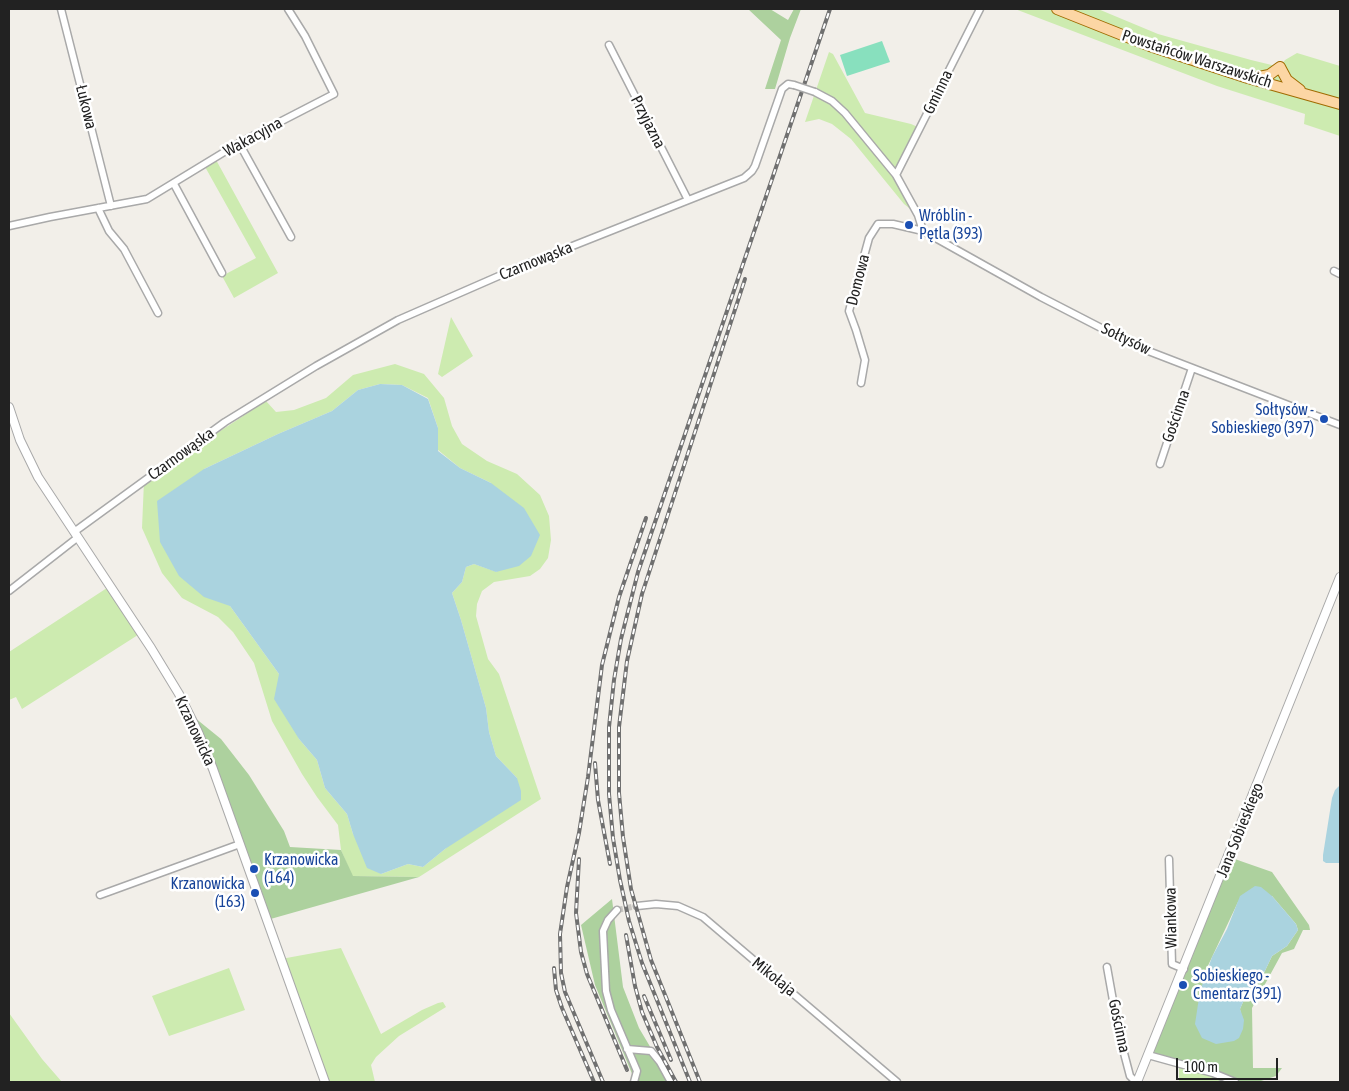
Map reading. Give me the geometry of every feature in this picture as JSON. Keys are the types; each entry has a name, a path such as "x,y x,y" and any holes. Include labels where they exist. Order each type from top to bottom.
{"main road":[{"name":"Powstańców Warszawskich","path":"1057,9 1150,46 1248,78 1340,104"},
{"path":"1248,78 1260,78 1269,75 1280,67 1286,80 1310,95"}],"street":[{"name":"Łukowa","path":"61,9 111,206"},
{"name":"Wakacyjna","path":"9,226 147,199 239,143 334,94 305,36 288,9"},
{"name":"Gminna","path":"896,176 980,9"},
{"name":"Przyjazna","path":"609,45 688,200"},
{"name":"Czarnowąska","path":"9,591 76,535 225,422 316,366 398,320 517,268 744,178 752,171 782,89 788,84 815,92 832,101 845,113 896,176 918,216 923,231"},
{"path":"239,143 291,237"},
{"path":"174,184 222,273"},
{"path":"98,208 108,231 124,249 158,313"},
{"name":"Domowa","path":"861,384 865,360 849,311 868,238 878,224 893,224 923,231"},
{"name":"Sołtysów","path":"923,231 1041,297 1138,346 1309,411 1340,425"},
{"name":"Gościnna","path":"1160,464 1192,368"},
{"name":"Krzanowicka","path":"9,407 20,440 31,464 151,648 178,694 206,751 325,1082"},
{"name":"Jana Sobieskiego","path":"1137,1082 1340,577"},
{"path":"100,895 240,844"},
{"name":"Wiankowa","path":"1169,859 1172,964 1184,969"},
{"name":"Mikołaja","path":"637,906 656,904 678,906 703,917 897,1082"},
{"path":"617,910 608,920 603,932 606,991 611,1010 637,1071 634,1082"},
{"name":"Gościnna","path":"1107,967 1119,1034 1130,1076 1137,1082"},
{"path":"627,1049 651,1050 671,1082"},
{"path":"1148,1055 1213,1073 1234,1082"}],"green space":[{"path":"748,9 770,9 788,20 794,9 801,9 775,89 765,89 781,40"},
{"path":"1015,9 1098,9 1158,34 1280,67 1285,60 1297,53 1340,66 1340,136 1304,124 1305,114 1217,86"},
{"path":"882,41 890,62 847,76 840,55"},
{"path":"829,52 833,54 865,113 920,128 896,175 918,215 904,204 851,139 832,124 819,119 805,122"},
{"path":"215,158 278,273 234,298 222,276 256,258 204,165"},
{"path":"451,317 473,356 442,377 438,374"},
{"path":"395,364 424,374 444,398 452,426 462,444 487,461 517,474 540,495 549,516 551,540 548,558 540,569 530,576 494,582 482,591 477,604 476,616 488,659 499,674 541,799 419,877 352,876 341,850 338,825 302,774 272,721 254,663 233,632 218,617 182,598 162,573 142,528 144,481 266,401 276,412 294,410 326,398 353,375","holes":["380,384 402,385 428,398 438,428 438,450 460,468 491,483 497,572 474,564 466,567 462,582 452,593 486,708 489,732 496,756 517,778 445,849 423,867 408,864 381,874 353,834 347,814 325,788 317,760 299,739 279,674 230,606 204,469 332,411 358,390"]},
{"path":"110,586 141,633 22,709 16,697 9,700 9,652"},
{"path":"189,713 221,739 249,775 284,831 290,847 341,850 353,876 419,877 267,920"},
{"path":"1229,857 1272,872 1309,925 1310,930 1303,930 1294,949 1282,953 1252,1008 1253,1068 1282,1068 1276,1076 1258,1082 1235,1082 1148,1055","holes":["1272,896 1296,924 1298,930 1287,946 1272,956 1263,975 1243,1002 1240,1009 1241,1015 1205,972 1238,902"]},
{"path":"612,899 623,987 639,1028 671,1082 635,1081 595,985 581,925"},
{"path":"341,948 381,1034 438,1003 443,1002 446,1007 399,1036 376,1057 371,1065 375,1082 325,1082 281,959"},
{"path":"229,968 245,1010 169,1036 152,996"},
{"path":"9,1013 42,1059 62,1082 9,1082"},
{"path":"1179,1064 1235,1082 1179,1082"}],"water":[{"path":"380,384 402,385 428,399 438,428 438,451 460,468 491,483 524,508 540,535 531,556 519,566 496,572 474,564 466,567 462,582 452,593 486,708 489,732 496,756 517,778 521,791 521,800 445,849 423,867 408,864 381,874 367,868 347,814 325,788 317,760 299,739 274,699 279,674 230,606 204,597 179,576 160,542 157,501 204,469 332,411 358,390"},
{"path":"1340,785 1340,863 1326,863 1323,861 1323,855 1332,798 1335,790"},
{"path":"1255,886 1261,887 1272,896 1296,924 1298,930 1287,946 1272,956 1263,975 1243,1002 1240,1009 1244,1020 1243,1029 1239,1038 1234,1041 1216,1044 1202,1038 1195,1024 1200,991 1212,957 1227,929 1240,896"}],"tunnel":[{"path":"617,910 637,906"}],"railway":[{"path":"690,1082 642,963 629,921 620,880 613,838 609,794 609,727 614,680 621,639 638,572 830,9"},
{"path":"700,1082 651,960 631,889 619,793 619,727 627,661 642,594 745,279"},
{"path":"603,1082 565,992 561,973 560,934 588,777 602,665 619,597 646,518"},
{"path":"595,763 598,800 610,864"},
{"path":"579,859 576,913 581,952 587,974 627,1070"},
{"path":"626,935 635,986 642,1012 657,1047 676,1082"},
{"path":"554,968 556,990 562,1008 594,1082"},
{"path":"644,996 671,1060"}],"place":[{"name":"Wróblin - Pętla (393)","path":"909,225"},
{"name":"Sołtysów - Sobieskiego (397)","path":"1324,419"},
{"name":"Krzanowicka (164)","path":"254,869"},
{"name":"Krzanowicka (163)","path":"255,893"},
{"name":"Sobieskiego - Cmentarz (391)","path":"1183,985"}]}
